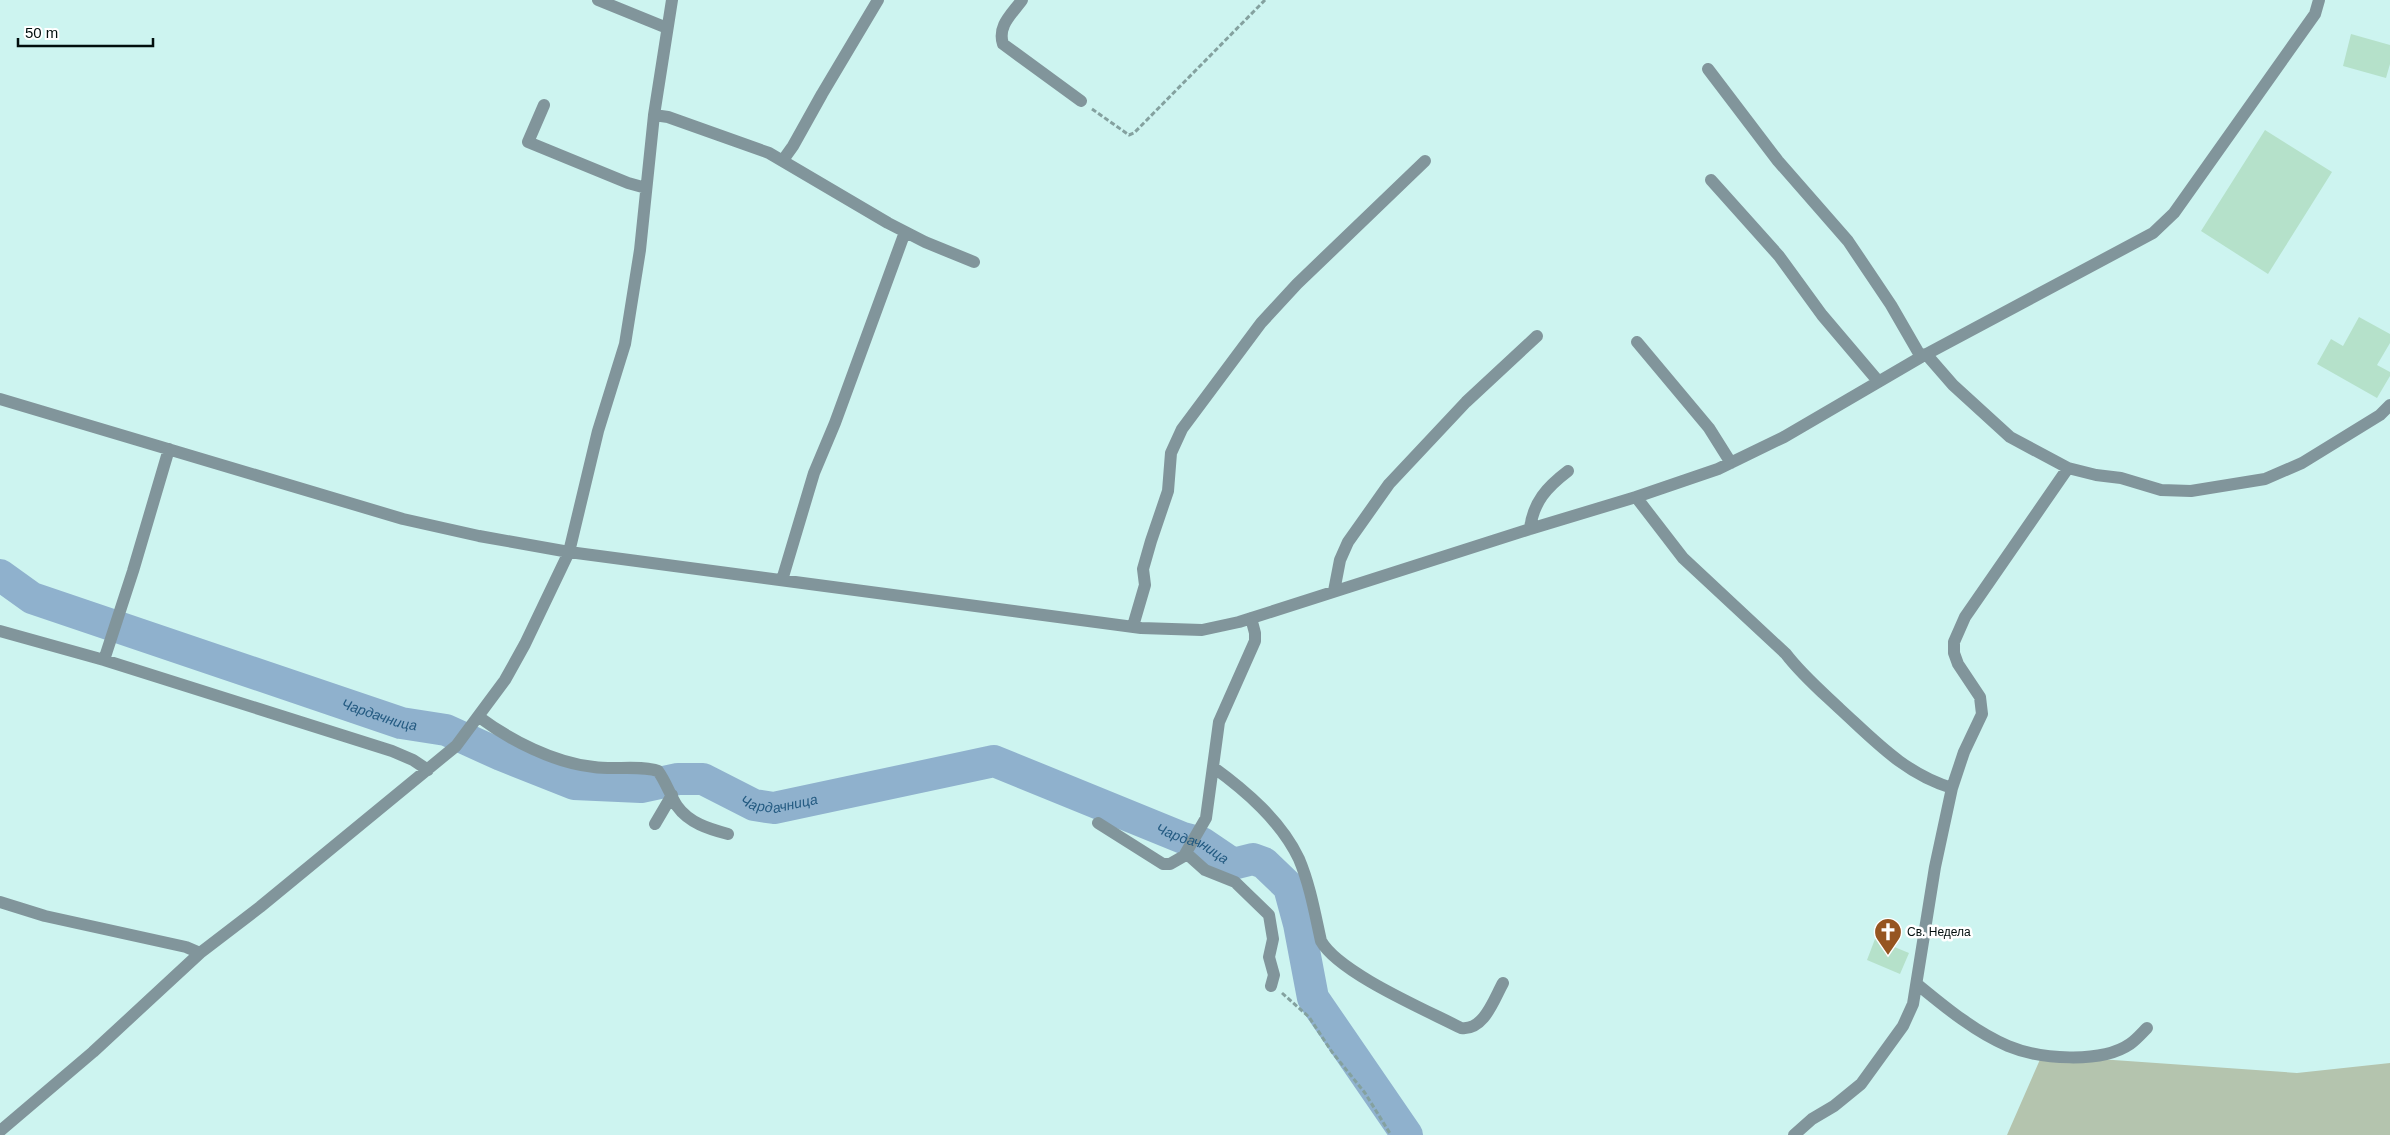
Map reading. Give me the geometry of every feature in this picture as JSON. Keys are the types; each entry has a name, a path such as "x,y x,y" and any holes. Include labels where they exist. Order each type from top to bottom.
{"street":[{"path":"598,0 667,28"},
{"path":"0,1131 93,1052 200,953 260,907 456,746 505,680 525,644 569,552 598,431 625,344 640,250 654,115 672,0"},
{"path":"783,160 878,0"},
{"path":"1022,0 1002,28 1003,44 1081,100"},
{"path":"0,399 403,519 479,536 569,552 1133,626 1202,630 1251,618 1530,529 1636,498 1731,463 1784,437 1923,355 2153,233 2174,213 2315,14 2319,0"},
{"path":"1708,69 1772,154 1853,249 1923,355 2010,437 2068,468 2096,475 2121,478 2161,490 2191,491 2265,479 2302,463 2373,420 2390,405"},
{"path":"544,105 528,142 628,183 646,188"},
{"path":"654,115 692,125 783,160 855,205 905,232 974,262"},
{"path":"1133,626 1145,585 1143,569 1168,491 1171,453 1182,429 1261,323 1297,284 1425,161"},
{"path":"1711,180 1779,256 1822,315 1878,381"},
{"path":"782,580 814,473 836,423 905,232"},
{"path":"1334,592 1340,560 1348,542 1389,484 1466,402 1537,336"},
{"path":"1637,342 1709,428 1731,463"},
{"path":"104,660 169,448"},
{"path":"1794,1135 1812,1119 1862,1084 1908,1017 1917,984 1935,867 1952,788 1964,752 1982,714 1982,706 1974,686 1958,664 1954,642 1964,617 2068,468"},
{"path":"1530,529 1531,515 1542,495 1568,471"},
{"path":"1636,498 1683,558 1786,654 1799,671 1884,752 1912,771 1936,783 1952,788"},
{"path":"1098,823 1163,864 1179,861 1189,850 1206,818 1219,722 1255,641 1251,618"},
{"path":"0,631 104,660 392,751 413,760 428,770"},
{"path":"479,717 513,739 564,759 591,767 621,770 651,768 658,771 686,816 708,828 728,834"},
{"path":"1213,767 1247,792 1290,842 1307,883 1321,941 1325,949 1339,961 1365,978 1461,1028 1474,1027 1485,1015 1503,983"},
{"path":"655,824 667,786"},
{"path":"1189,850 1205,870 1236,882 1269,915 1273,939 1269,957 1274,975 1271,986"},
{"path":"0,902 46,916 186,947 200,953"},
{"path":"1917,984 1978,1030 2009,1046 2042,1055 2081,1058 2111,1052 2130,1044 2147,1028"}],"path":[{"path":"1081,100 1120,130 1129,135 1134,133 1265,0"},
{"path":"1271,986 1295,1003 1309,1017 1332,1052 1365,1093 1390,1135"}],"green space":[{"path":"2042,1055 2297,1073 2390,1063 2390,1135 2007,1135"}],"building":[{"path":"2351,34 2390,45 2390,64 2386,78 2343,66"},
{"path":"2265,130 2332,172 2268,274 2201,231"},
{"path":"2359,317 2390,334 2390,343 2377,365 2390,372 2390,376 2377,398 2317,364 2331,339 2343,346"},
{"name":"Св. Недела","path":"1875,939 1909,953 1900,974 1867,960"}],"waterway":[{"name":"Чардачница","path":"0,575 32,598 401,723 446,730 501,755 574,784 641,787 678,779 703,779 754,805 774,808 994,761 1183,838 1202,843 1233,864 1253,859 1264,863 1289,887 1299,924 1313,998 1407,1135"}],"place":[{"name":"Св. Недела","path":"1888,956"}]}
